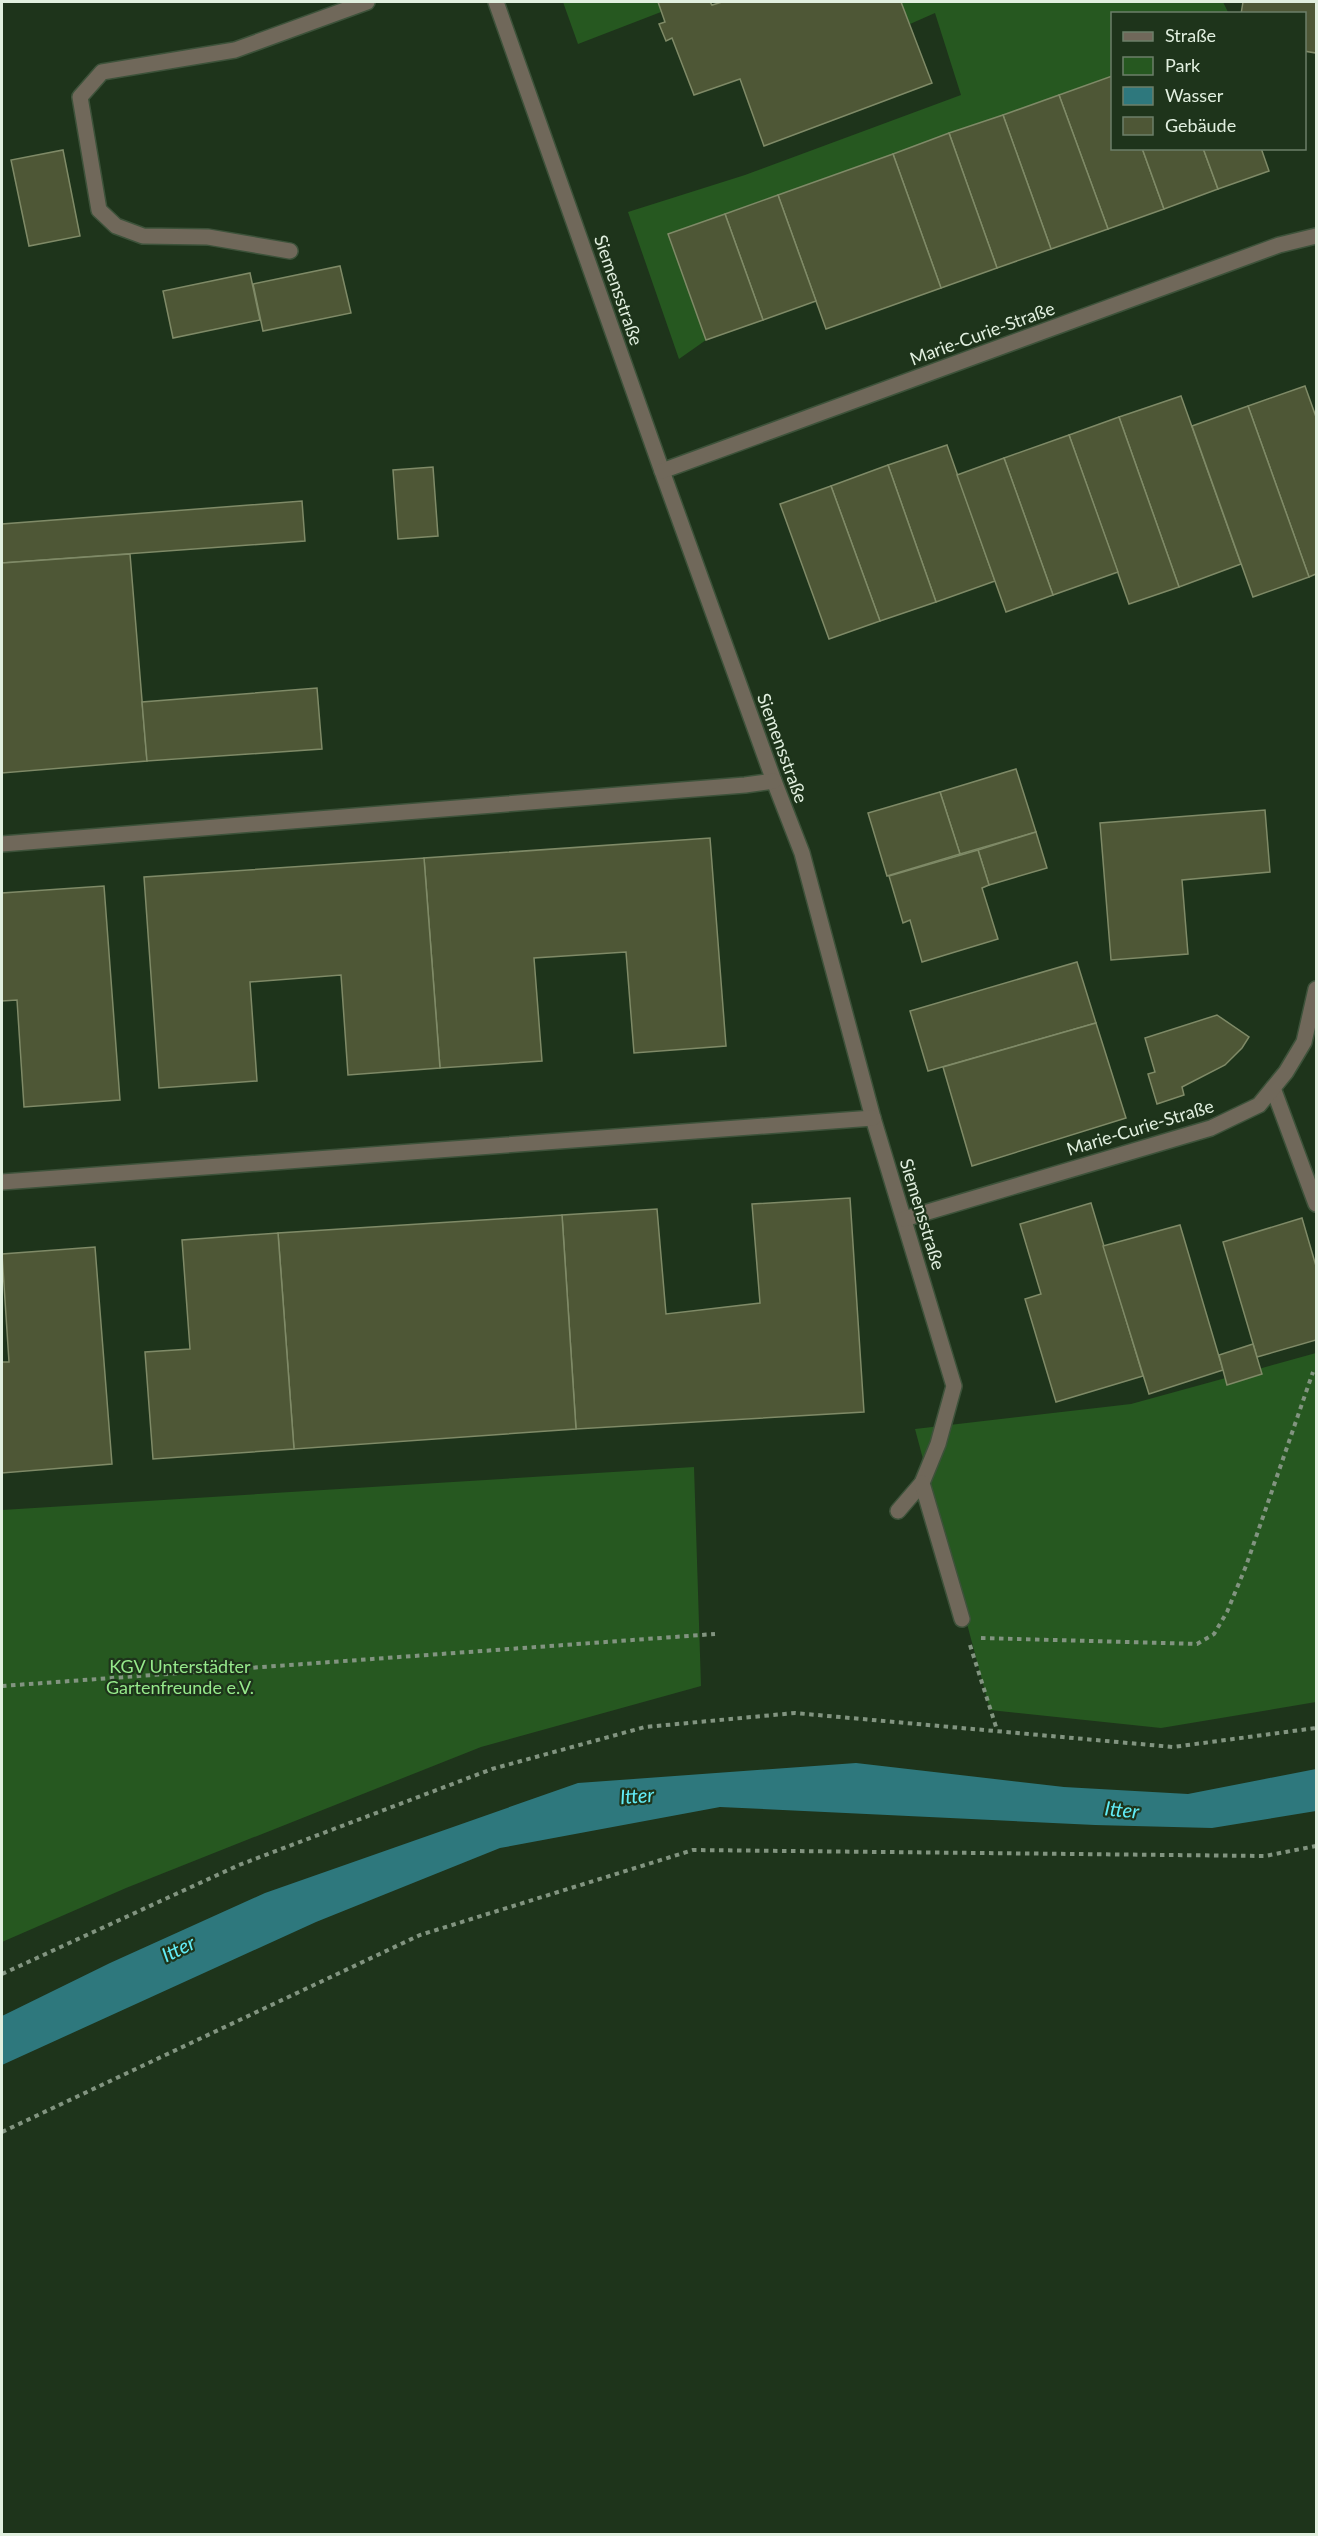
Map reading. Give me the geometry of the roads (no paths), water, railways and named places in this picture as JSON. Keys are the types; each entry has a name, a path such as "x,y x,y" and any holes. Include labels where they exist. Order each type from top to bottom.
{"street":[{"path":"290,251 208,237 143,236 116,226 99,210 80,96 102,72 235,50 367,2"},
{"name":"Siemensstraße","path":"496,2 662,471 802,853 873,1118 954,1386 938,1444 922,1482 898,1511"},
{"name":"Marie-Curie-Straße","path":"662,471 1279,245 1317,236"},
{"path":"2,844 774,781"},
{"name":"Marie-Curie-Straße","path":"904,1219 1211,1128 1259,1105 1286,1072 1304,1042 1317,989"},
{"path":"1273,1088 1317,1204"},
{"path":"2,1182 873,1118"},
{"path":"922,1482 962,1619"}],"water":[{"name":"Itter","path":"856,1763 1064,1787 1188,1794 1316,1769 1316,1811 1212,1828 1095,1825 720,1807 500,1848 316,1922 2,2065 2,2016 110,1963 265,1893 578,1783"}],"park label":[{"name":"KGV Unterstädter Gartenfreunde e.V.","path":"180,1676"}]}
